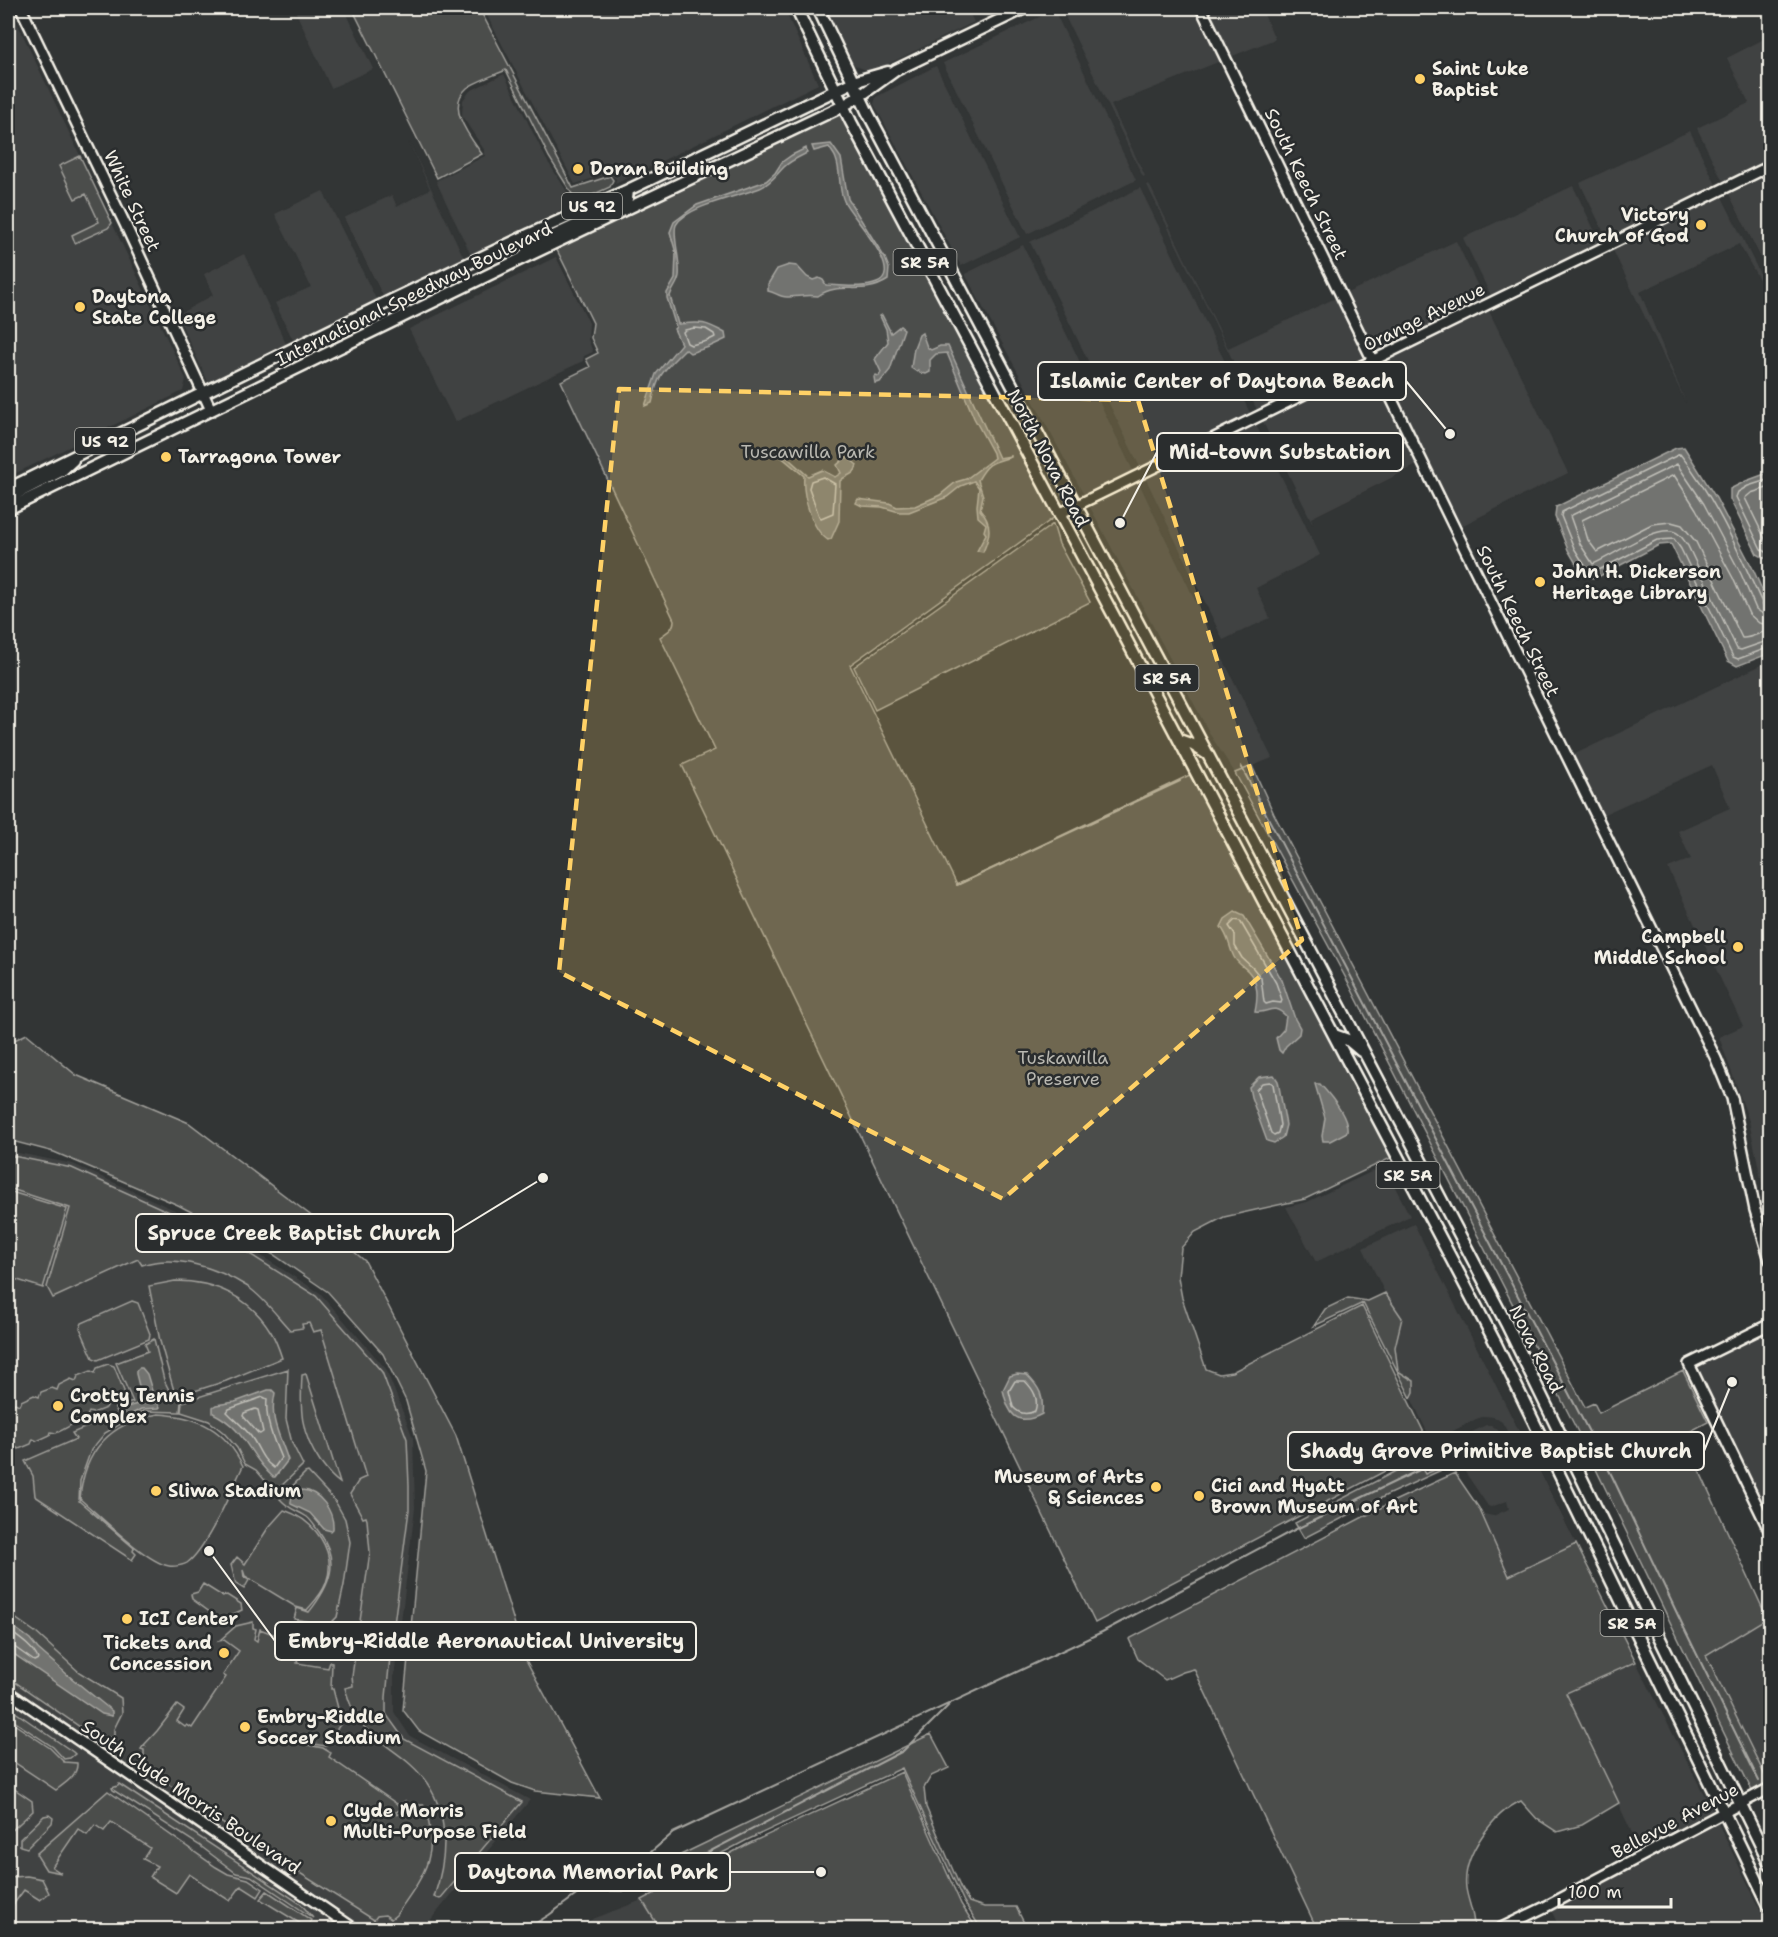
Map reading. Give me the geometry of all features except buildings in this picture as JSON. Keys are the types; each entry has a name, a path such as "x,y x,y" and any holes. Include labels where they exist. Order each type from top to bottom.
{"main road":[{"name":"North Nova Road","path":"796,8 843,106 1274,921"},
{"name":"North Nova Road","path":"818,8 860,96 1291,913"},
{"name":"International Speedway Boulevard","path":"8,489 530,234 628,190 835,90 853,82 896,70 1025,8"},
{"name":"International Speedway Boulevard","path":"8,509 523,258 843,106 896,70"},
{"path":"523,258 530,246 619,205 627,199 628,190"},
{"path":"8,498 61,471 77,455"},
{"path":"1166,716 1182,726 1193,728"},
{"path":"1179,740 1207,754"},
{"name":"Nova Road","path":"1291,913 1557,1426 1741,1804"},
{"name":"Nova Road","path":"1274,921 1495,1342 1724,1813"},
{"path":"1320,1009 1340,1025 1351,1028"},
{"path":"1334,1035 1348,1040 1364,1053"},
{"path":"1428,1213 1441,1216 1455,1226"},
{"name":"SR 5A","path":"1741,1804 1770,1864"},
{"name":"SR 5A","path":"1724,1813 1770,1907"}],"street":[{"name":"White Street","path":"21,8 211,410"},
{"name":"South Keech Street","path":"1201,8 1716,1059 1732,1098 1755,1210 1770,1260"},
{"name":"Orange Avenue","path":"1059,514 1770,166"},
{"path":"1770,1324 1689,1364 1770,1532"},
{"name":"South Clyde Morris Boulevard","path":"8,1692 356,1929"},
{"name":"Bellevue Avenue","path":"1497,1929 1545,1907 1770,1788"}],"highlighted area":[{"path":"619,389 1138,400 1302,940 1003,1199 559,972"}],"shaded area":[{"name":"Daytona State College","path":"8,8 10,8 186,379 183,391 8,477"},
{"path":"294,8 344,8 373,69 331,88"},
{"path":"483,8 784,8 818,84 615,184 616,179 609,173 575,184"},
{"path":"822,8 967,8 974,22 880,68 868,71 852,64"},
{"path":"1061,8 1197,8 1223,60 1111,105 1145,176 1143,177"},
{"path":"1205,8 1261,8 1275,39 1230,57"},
{"path":"1054,10 1136,180 1027,234 943,63"},
{"path":"1770,36 1770,161 1724,184 1697,128 1749,103 1727,58"},
{"path":"936,66 1020,237 961,266 874,104 876,97"},
{"path":"504,74 546,159 575,204 471,255 436,181 485,156 485,151 462,116 463,100 470,91"},
{"path":"1690,131 1717,187 1608,241 1580,183"},
{"path":"409,142 464,258 384,298 344,218 392,195 397,207 430,189"},
{"path":"1770,171 1770,276 1728,192"},
{"path":"1149,184 1228,348 1338,297 1368,359 1258,412 1147,185"},
{"path":"1573,186 1601,244 1492,298 1463,238"},
{"path":"1140,188 1251,415 1141,469 1030,242"},
{"path":"323,191 377,301 294,342 275,303 311,287 275,214"},
{"path":"1721,195 1763,280 1760,281 1739,244 1640,292 1686,403 1612,248"},
{"path":"1456,241 1485,301 1375,355 1345,294"},
{"path":"1023,245 1134,473 1085,497 965,274"},
{"path":"244,254 287,346 209,384 177,315 213,295 204,274"},
{"path":"556,257 589,323 588,339 593,352 584,356 583,361 455,422 409,329"},
{"path":"1488,309 1568,473 1461,526 1442,494 1378,363"},
{"path":"1371,366 1419,464 1311,518 1313,524 1262,420"},
{"path":"1255,423 1320,555 1256,588 1270,618 1223,640 1145,477"},
{"path":"1138,481 1272,758 1235,773 1211,736 1089,505"},
{"name":"Campbell Middle School","path":"1770,661 1770,1222 1749,1121 1719,1037 1743,1026 1668,868 1691,859 1678,831 1730,808 1712,765 1602,815 1573,755"},
{"path":"8,1151 73,1164 223,1232 320,1293 386,1369 413,1438 415,1508 394,1678 394,1712 410,1736 530,1800 423,1929 8,1929"},
{"path":"1384,1166 1410,1216 1316,1262 1286,1207 1307,1202"},
{"path":"1414,1224 1521,1435 1511,1438 1502,1422 1494,1417 1485,1416 1432,1442 1411,1398 1414,1392 1398,1371 1395,1347 1402,1318 1385,1293 1363,1248"},
{"path":"1770,1329 1770,1523 1694,1366"},
{"path":"1486,1425 1497,1429 1504,1441 1425,1475 1417,1460"},
{"path":"1525,1442 1576,1544 1509,1576 1479,1508 1484,1514 1493,1516 1509,1509 1507,1501 1488,1506 1463,1469"},
{"path":"1770,1616 1770,1784 1769,1784 1706,1655"},
{"path":"1636,1662 1714,1814 1641,1852 1566,1693"},
{"path":"1717,1821 1770,1929 1560,1929 1551,1910"},
{"path":"642,1900 660,1929 575,1930 593,1919"}],"green space":[{"path":"352,8 479,8 573,188 610,176 613,180 610,187 577,202 549,157 506,70 467,88 458,104 466,131 482,154 437,178"},
{"name":"Tuskawilla Preserve","path":"843,106 1059,514 850,665 957,885 1196,772 1397,1155 1305,1199 1224,1217 1195,1232 1181,1248 1178,1277 1182,1298 1206,1369 1219,1374 1232,1372 1362,1306 1431,1447 1095,1623 682,765 715,750 660,637 668,632 674,620 561,381 590,367 586,359 598,353 591,338 593,323 554,244"},
{"path":"80,156 112,223 108,228 75,243 72,235 99,222 86,194 75,199 59,166"},
{"path":"1053,524 1059,544 1090,602 875,710 854,667"},
{"path":"1252,766 1274,814 1585,1407 1594,1403 1599,1413 1683,1371 1708,1422 1683,1435 1767,1618 1706,1655 1769,1784 1753,1793 1576,1428 1349,984 1235,773"},
{"path":"27,1034 76,1075 189,1123 309,1214 365,1261 456,1436 526,1660 600,1798 535,1791 512,1783 419,1731 403,1710 426,1471 406,1401 383,1354 328,1292 274,1255 178,1205 54,1152 8,1140 8,1043"},
{"path":"8,1155 72,1168 218,1234 316,1296 382,1372 407,1439 409,1485 409,1510 391,1647 386,1714 404,1739 522,1802 440,1899 434,1897 443,1861 443,1826 433,1793 410,1764 360,1722 345,1688 353,1686 352,1676 370,1552 366,1517 363,1518 350,1494 359,1480 366,1477 321,1330 313,1332 309,1323 302,1324 303,1328 290,1330 248,1287 224,1274 183,1262 155,1262 142,1265 138,1259 53,1298 47,1287 70,1208 8,1188"},
{"path":"8,1191 67,1209 43,1288 8,1277"},
{"path":"175,1281 204,1284 242,1300 253,1309 271,1332 282,1358 226,1381 182,1395 174,1391 160,1341 149,1286"},
{"path":"1385,1293 1402,1318 1395,1347 1398,1371 1414,1381 1414,1392 1411,1398 1363,1303 1314,1326 1325,1309 1348,1298 1368,1301"},
{"path":"132,1301 138,1303 150,1334 149,1339 98,1360 93,1358 80,1328 82,1323"},
{"path":"154,1339 164,1380 171,1394 179,1398 181,1402 180,1412 143,1411 105,1433 91,1450 80,1481 79,1501 134,1548 133,1551 136,1554 132,1560 35,1496 33,1476 25,1461 76,1439 72,1433 118,1414 115,1408 133,1402 116,1363 148,1351 145,1344"},
{"name":"Crotty Tennis Complex","path":"108,1364 114,1366 126,1396 125,1401 113,1405 108,1404 106,1408 93,1413 89,1412 87,1416 56,1433 51,1432 50,1435 37,1441 33,1439 31,1444 19,1449 15,1447 8,1429 8,1407 15,1403 19,1405 21,1401 34,1395 39,1397 41,1392 52,1388 57,1390 59,1385 71,1379 76,1381 78,1376 91,1371 95,1373 97,1368"},
{"path":"288,1369 286,1419 292,1443 303,1465 275,1492 256,1470 245,1464 237,1448 224,1433 209,1421 181,1412 182,1402"},
{"path":"306,1374 340,1483 320,1462 308,1441 301,1399 302,1375"},
{"name":"Sliwa Stadium","path":"158,1414 186,1418 209,1427 228,1443 243,1466 202,1546 187,1563 176,1566 169,1566 148,1557 80,1499 87,1466 103,1442 126,1424"},
{"path":"1417,1460 1425,1474 1458,1460 1459,1462 1387,1495 1304,1538 1295,1523"},
{"path":"308,1472 335,1501 345,1519 350,1542 337,1617 325,1625 294,1619 297,1608 309,1612 323,1593 330,1573 330,1553 310,1520 280,1499"},
{"path":"1455,1473 1479,1508 1509,1576 1576,1544 1636,1662 1566,1693 1619,1803 1582,1825 1557,1832 1537,1819 1521,1801 1500,1815 1490,1825 1474,1850 1466,1876 1474,1929 1317,1929 1194,1669 1165,1680 1138,1659 1129,1639 1390,1503"},
{"path":"284,1510 305,1521 314,1529 326,1548 329,1559 326,1583 318,1598 307,1610 296,1607 245,1576 243,1570 244,1577 249,1580 244,1589 236,1584 231,1565 237,1557 245,1564 268,1528"},
{"path":"203,1584 241,1604 242,1610 223,1619 218,1618 192,1599 191,1594 198,1592"},
{"path":"8,1613 35,1632 79,1672 121,1698 122,1713 112,1738 99,1736 96,1738 8,1677"},
{"path":"253,1622 253,1628 256,1629 254,1639 257,1641 260,1629 286,1639 300,1641 300,1647 294,1646 293,1655 298,1657 297,1663 328,1668 330,1662 332,1663 331,1689 333,1689 338,1713 343,1720 326,1746 293,1742 323,1748 331,1753 329,1757 400,1806 405,1801 403,1808 396,1812 397,1815 406,1811 411,1805 424,1805 431,1838 427,1864 415,1888 391,1919 385,1915 377,1916 374,1920 287,1865 286,1862 283,1863 211,1816 212,1814 146,1769 142,1763 144,1750 141,1749 177,1705 184,1710 177,1721 185,1727 187,1725 192,1728 226,1677 223,1675 239,1651 224,1640 219,1641 236,1626"},
{"path":"8,1707 75,1754 64,1759 53,1747 8,1717"},
{"path":"8,1720 50,1748 64,1762 77,1763 77,1768 70,1779 56,1790 8,1758"},
{"path":"931,1734 949,1768 931,1776 924,1788 926,1807 961,1889 969,1902 984,1907 1016,1907 1027,1929 981,1929 964,1902 902,1768 747,1840 669,1881 664,1863"},
{"path":"902,1772 961,1904 977,1929 660,1929 642,1900 748,1844"},
{"path":"119,1784 301,1904 313,1918 251,1876 236,1873 199,1845 113,1790 112,1788"},
{"path":"13,1788 32,1801 33,1811 8,1834 8,1800"},
{"path":"108,1791 216,1867 228,1874 248,1879 263,1889 258,1897 241,1886 230,1901 189,1874 176,1893 150,1877 157,1866 143,1859 150,1848 111,1822 104,1831 95,1825 87,1835 78,1829 52,1867 61,1873 46,1870 36,1854"},
{"path":"49,1815 53,1818 52,1823 27,1848 20,1846 20,1839 44,1816"},
{"path":"27,1876 42,1879 49,1893 40,1900 24,1890 13,1905 8,1901 8,1883 13,1877"},
{"path":"267,1891 311,1920 309,1924 318,1929 309,1929 260,1899"}],"water":[{"path":"831,144 841,158 848,199 885,258 889,268 888,280 869,287 826,291 818,296 787,297 768,291 768,284 777,269 789,265 797,266 813,280 819,278 823,280 826,285 865,286 877,283 884,277 885,268 881,256 844,201 835,156 829,147 814,151 812,146"},
{"path":"806,148 807,153 786,165 764,186 702,207 682,218 676,225 679,276 670,296 678,324 707,324 725,333 726,339 690,353 685,349 663,373 652,403 645,406 656,374 681,344 674,329 676,327 667,298 667,293 675,279 676,253 670,232 674,222 697,205 766,181 782,162"},
{"path":"882,315 891,333 900,326 904,329 890,370 880,382 875,383 874,377 879,376 881,372 875,359 888,342 886,329 880,316"},
{"path":"922,333 927,347 931,350 940,346 948,346 999,458 1011,456 988,466 978,480 983,496 980,510 989,525 983,552 977,551 986,534 984,531 986,524 978,517 979,488 974,481 961,486 947,497 909,512 862,506 856,503 858,499 889,503 897,507 915,506 940,495 994,458 974,418 947,353 936,354 930,360 930,372 926,374 911,368 914,348"},
{"path":"1684,447 1716,498 1753,569 1770,608 1770,651 1768,654 1737,666 1728,661 1671,544 1659,545 1596,578 1584,577 1568,550 1555,517 1556,507 1676,448"},
{"path":"780,451 808,476 822,470 835,477 841,473 837,465 845,458 849,458 857,465 853,473 840,481 839,521 831,539 828,540 822,535 809,511 804,476 779,455"},
{"path":"1770,472 1770,561 1757,554 1730,499 1730,489"},
{"path":"1235,912 1244,916 1282,980 1300,1028 1299,1034 1282,1053 1276,1038 1284,1029 1286,1016 1274,1009 1255,1012 1257,996 1254,980 1234,957 1221,927 1225,919"},
{"path":"1274,1075 1278,1081 1286,1125 1283,1137 1274,1143 1267,1141 1249,1087 1259,1077"},
{"path":"1315,1084 1320,1084 1333,1100 1347,1126 1347,1132 1330,1141 1323,1141 1325,1118"},
{"path":"139,1368 147,1374 160,1407 141,1409 126,1417 121,1417 127,1407 141,1403 142,1398 136,1374"},
{"path":"1027,1375 1038,1388 1042,1397 1042,1414 1033,1418 1020,1419 1011,1411 1003,1390 1010,1376"},
{"path":"268,1390 275,1393 274,1419 288,1460 275,1477 257,1460 233,1427 213,1413 213,1407 216,1405 235,1402"},
{"path":"302,1490 315,1494 325,1503 333,1522 331,1531 324,1529 310,1513 291,1504 294,1495"},
{"path":"8,1623 30,1639 38,1649 112,1711 112,1716 102,1714 8,1650"}],"waterway":[{"path":"1241,766 1612,1476 1759,1781"},
{"path":"957,885 1180,781"},
{"path":"525,1930 594,1882 644,1858 673,1833 1102,1632 1290,1532 1486,1438"},
{"path":"583,1890 627,1891 651,1882 903,1751 950,1704"}],"place":[{"name":"Saint Luke Baptist","path":"1420,79"},
{"name":"Doran Building","path":"578,169"},
{"name":"Victory Church of God","path":"1701,225"},
{"name":"Daytona State College","path":"80,307"},
{"name":"Islamic Center of Daytona Beach","path":"1450,434"},
{"name":"Tarragona Tower","path":"166,457"},
{"name":"Mid-town Substation","path":"1120,523"},
{"name":"John H. Dickerson Heritage Library","path":"1540,582"},
{"name":"Campbell Middle School","path":"1738,947"},
{"name":"Spruce Creek Baptist Church","path":"543,1178"},
{"name":"Shady Grove Primitive Baptist Church","path":"1732,1382"},
{"name":"Crotty Tennis Complex","path":"58,1406"},
{"name":"Museum of Arts & Sciences","path":"1156,1487"},
{"name":"Sliwa Stadium","path":"156,1491"},
{"name":"Cici and Hyatt Brown Museum of Art","path":"1199,1496"},
{"name":"Embry-Riddle Aeronautical University","path":"209,1551"},
{"name":"ICI Center","path":"127,1619"},
{"name":"Tickets and Concession","path":"224,1653"},
{"name":"Embry-Riddle Soccer Stadium","path":"245,1727"},
{"name":"Clyde Morris Multi-Purpose Field","path":"331,1821"},
{"name":"Daytona Memorial Park","path":"821,1872"}],"park label":[{"name":"Tuscawilla Park","path":"808,452"}]}
